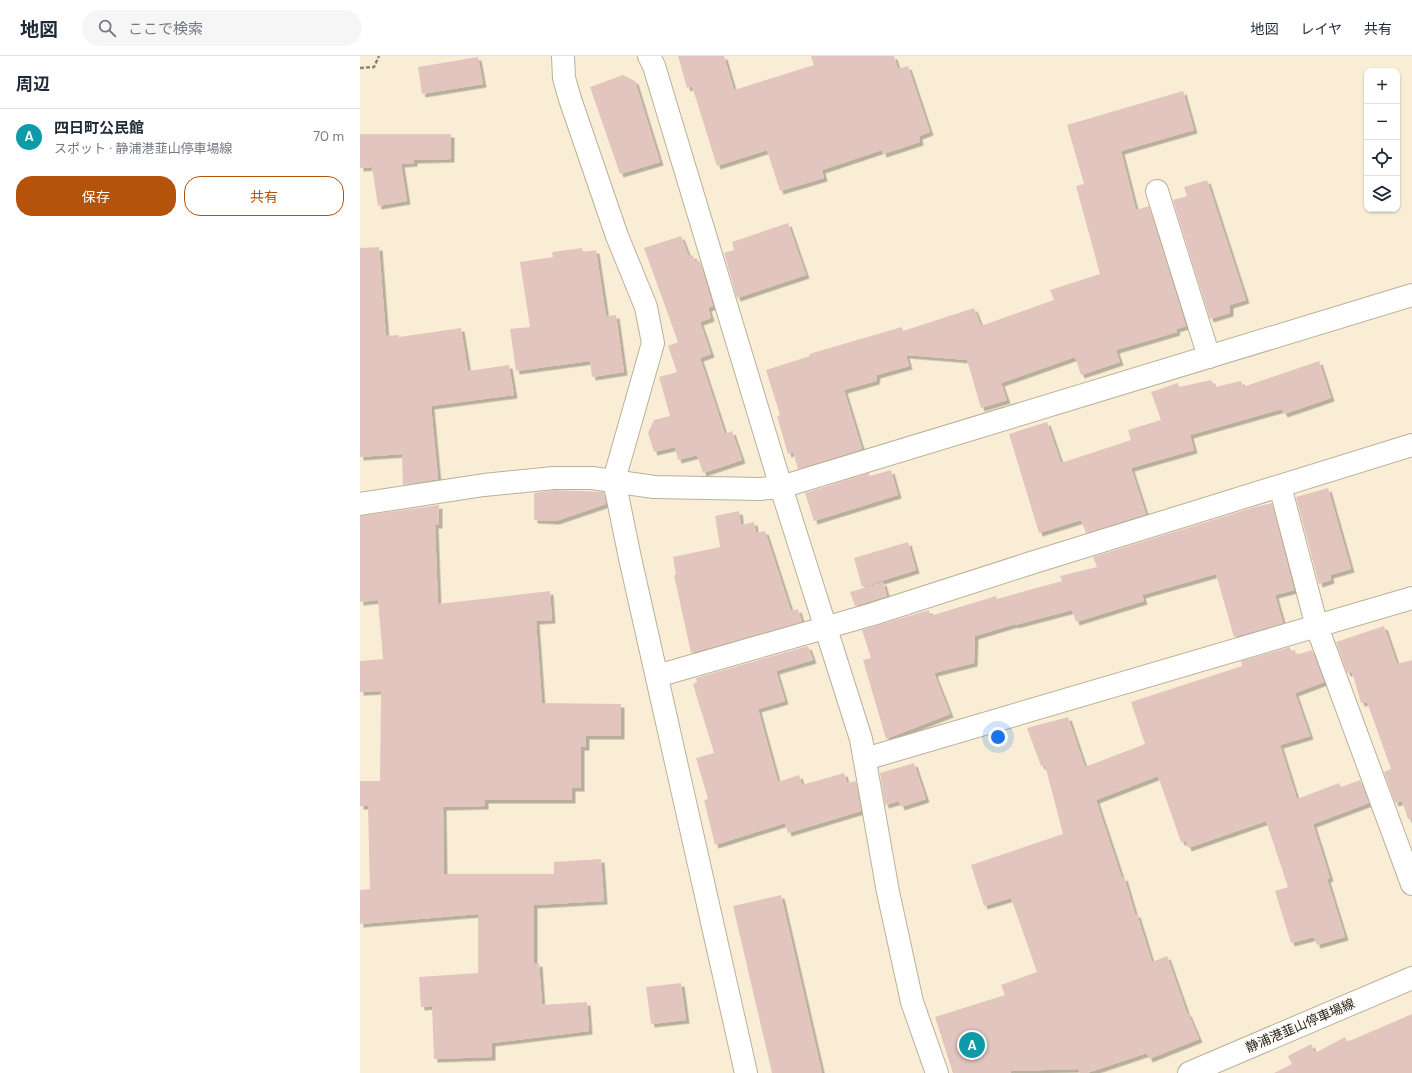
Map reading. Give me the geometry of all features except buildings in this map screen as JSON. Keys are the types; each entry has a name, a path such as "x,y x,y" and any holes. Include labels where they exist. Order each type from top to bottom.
{"street":[{"path":"563,56 564,78 570,99 617,236 646,307 653,343 614,480 630,558 746,1073"},
{"path":"649,56 656,74 781,487 861,739 888,892 912,1002 937,1073"},
{"path":"1157,191 1209,357"},
{"path":"360,504 484,485 554,478 592,478 654,487 760,489 781,487 1412,295"},
{"path":"657,676 826,626 874,614 1412,445"},
{"path":"1280,486 1317,627 1412,884"},
{"path":"865,759 1412,598"},
{"name":"静浦港韮山停車場線","path":"1189,1073 1412,978"}],"path":[{"path":"360,68 374,67 380,56"}],"place":[{"name":"四日町公民館","path":"972,1045"}]}
